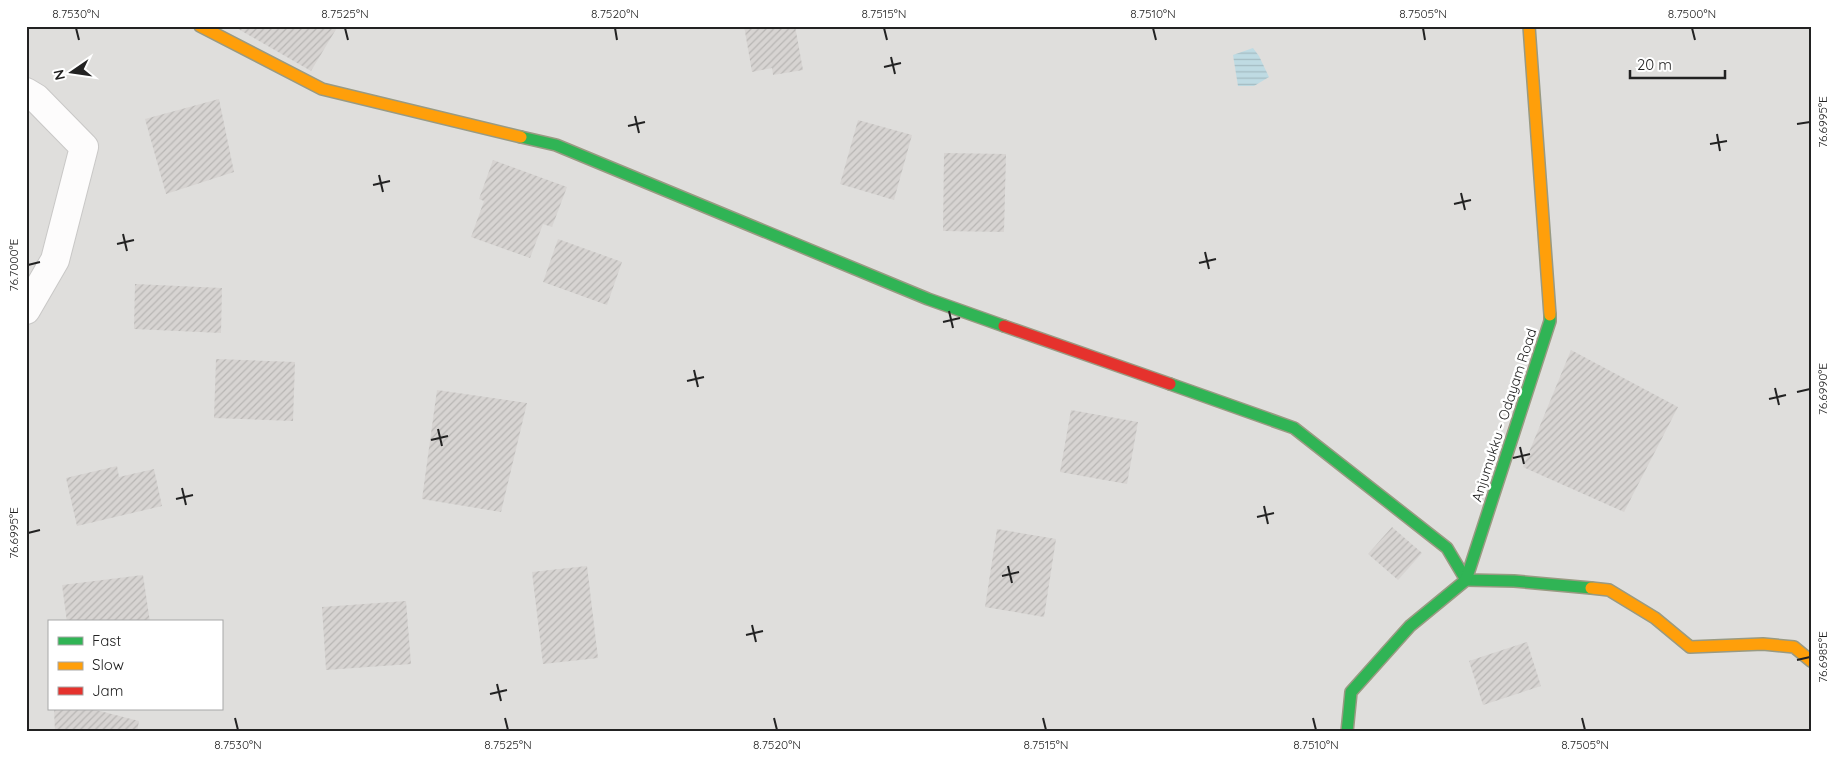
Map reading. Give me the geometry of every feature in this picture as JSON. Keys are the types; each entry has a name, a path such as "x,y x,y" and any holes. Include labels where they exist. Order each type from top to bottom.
{"street":[{"path":"200,26 322,89 556,145 928,299 1294,428 1447,548 1466,580"},
{"name":"Anjumukku - Odayam Road","path":"1466,580 1550,321 1529,26"},
{"path":"26,92 36,98 84,147 55,260 26,310"},
{"path":"1347,732 1352,692 1410,626 1466,580 1514,580 1609,590 1655,618 1690,647 1763,644 1786,646 1794,647 1811,661"}],"shaded area":[{"path":"26,26 1811,26 1811,732 26,732"}],"water":[{"path":"1253,48 1269,77 1254,86 1238,86 1233,55"}],"building":[{"path":"233,26 338,26 311,71"},
{"path":"744,26 795,26 803,70 773,75 772,68 752,72"},
{"path":"219,99 234,172 166,194 145,119"},
{"path":"858,120 912,135 894,200 840,184"},
{"path":"944,153 1006,154 1004,232 943,231"},
{"path":"493,160 567,187 552,227 543,224 530,258 471,237 484,201 479,199"},
{"path":"558,239 622,262 607,305 543,282"},
{"path":"135,284 222,288 221,333 134,329"},
{"path":"1571,350 1678,407 1624,512 1523,467"},
{"path":"216,359 295,362 293,421 214,418"},
{"path":"437,390 527,403 501,512 422,499"},
{"path":"1071,410 1138,422 1127,484 1060,472"},
{"path":"117,466 119,477 154,469 162,506 77,526 66,478"},
{"path":"1392,527 1422,553 1398,580 1368,554"},
{"path":"997,529 1056,539 1044,617 985,607"},
{"path":"587,566 598,658 543,664 532,572"},
{"path":"143,575 150,620 67,620 62,585"},
{"path":"406,601 411,664 326,670 322,607"},
{"path":"1527,642 1541,686 1483,705 1469,661"},
{"path":"54,710 96,710 139,721 137,732 55,732"}],"traffic: fast":[{"path":"521,137 556,145 928,299 1004,326"},
{"path":"1347,732 1351,692 1410,626 1466,580 1550,321 1550,315"},
{"path":"1170,384 1294,428 1447,548 1466,580 1514,581 1591,588"}],"traffic: slow":[{"path":"200,26 322,89 521,137"},
{"path":"1529,26 1550,315"},
{"path":"1591,588 1609,590 1655,618 1690,647 1763,644 1794,647 1811,661"}],"traffic: jam":[{"path":"1004,326 1170,384"}]}
